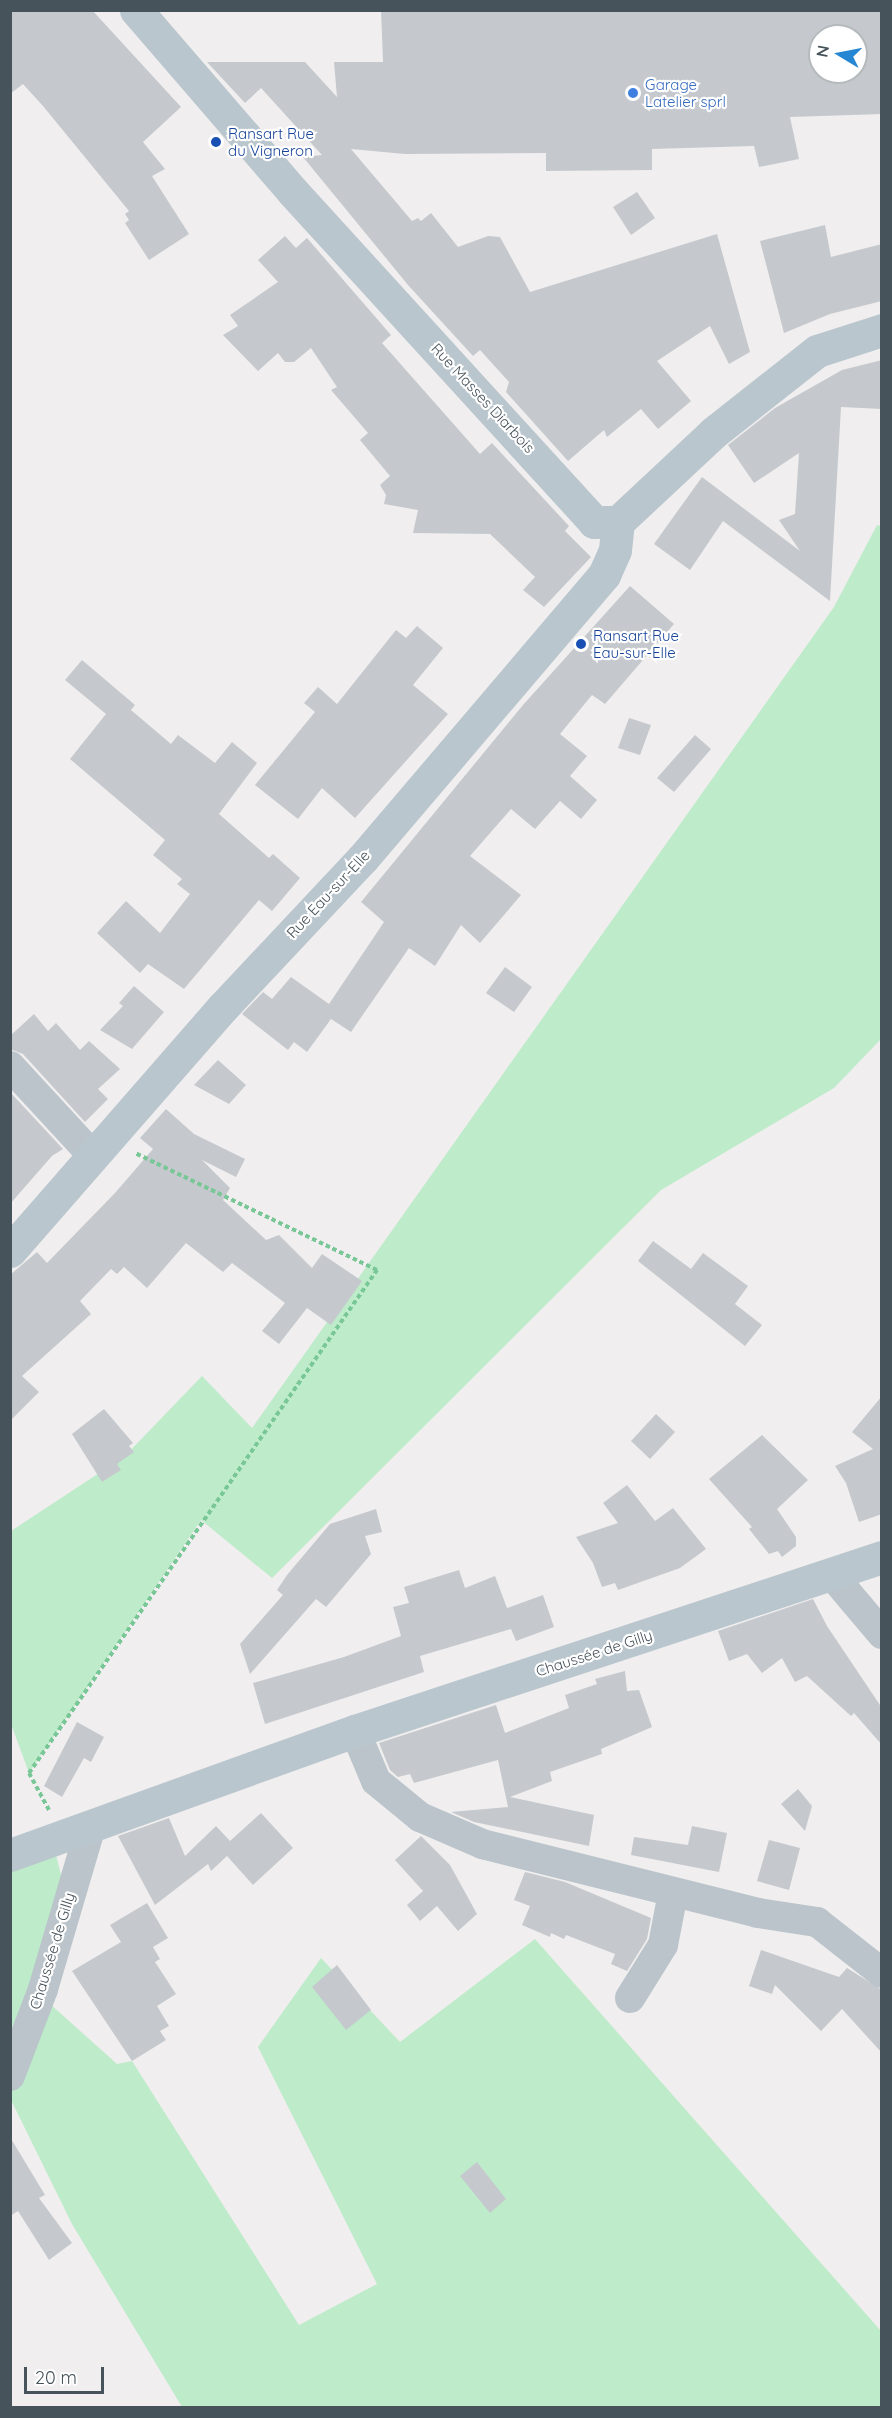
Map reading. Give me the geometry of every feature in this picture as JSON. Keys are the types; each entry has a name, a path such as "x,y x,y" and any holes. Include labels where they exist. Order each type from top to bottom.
{"street":[{"name":"Rue Masses Diarbois","path":"136,10 285,183 594,522 618,522"},
{"path":"618,522 713,433 818,351 882,330"},
{"name":"Rue Eau-sur-Elle","path":"10,1251 223,1007 363,858 604,575 615,550 618,522"},
{"path":"10,1066 100,1148"},
{"name":"Chaussée de Gilly","path":"10,1854 355,1731 833,1576 882,1557"},
{"path":"833,1576 882,1634"},
{"path":"355,1731 376,1781 420,1817 482,1844 758,1913 817,1922 882,1973"},
{"name":"Chaussée de Gilly","path":"10,2076 43,1989 77,1831"},
{"path":"630,1998 663,1945 673,1893"}],"path":[{"path":"77,1831 29,1773 377,1270 100,1148"}],"green space":[{"path":"877,525 881,526 881,1039 834,1088 661,1190 272,1578 201,1520 29,1773 11,1724 11,1531 125,1456 202,1376 252,1428 834,607"},
{"path":"52,1840 64,1886 11,2052 11,1855"},
{"path":"535,1939 881,2331 881,2407 182,2407 72,2224 11,2100 10,2076 40,1995 117,2064 132,2061 299,2325 377,2284 258,2047 321,1958 400,2042"}],"building":[{"path":"10,10 92,10 181,107 143,142 165,169 152,176 189,234 149,260 125,223 129,220 125,214 129,211 43,106 23,84 10,94"},
{"path":"381,10 882,10 882,114 790,117 799,159 759,167 754,146 652,149 652,170 546,171 546,153 405,154 351,149 412,221 418,218 421,221 431,213 458,247 488,236 500,237 530,292 717,234 750,352 729,364 710,326 657,361 691,401 658,429 641,409 607,437 604,430 568,461 506,392 509,382 480,350 473,356 408,285 303,157 322,155 261,88 245,103 207,62 305,62 337,97 334,62 383,62"},
{"path":"637,192 655,218 631,235 613,207"},
{"path":"825,225 831,257 882,244 882,301 830,314 784,333 760,241"},
{"path":"285,236 296,248 307,238 391,335 382,343 480,454 492,443 569,526 565,531 591,557 544,607 523,590 535,577 490,534 413,533 418,510 384,504 386,495 380,485 390,476 360,440 368,433 331,390 337,387 311,348 294,362 285,362 278,353 258,371 223,335 238,326 230,315 278,282 258,260"},
{"path":"882,360 882,409 841,407 830,601 723,521 690,570 654,544 702,477 800,551 779,520 795,514 799,453 754,483 728,445 775,408 842,370"},
{"path":"630,586 674,624 605,704 592,695 560,734 587,756 570,776 597,800 581,819 560,801 535,829 511,809 470,856 521,895 480,943 461,925 435,966 409,948 351,1032 331,1019 307,1052 294,1042 288,1050 242,1014 263,992 272,999 291,977 329,1004 384,922 361,902 523,705"},
{"path":"417,626 443,648 413,685 448,714 355,818 322,788 298,819 255,785 315,712 304,703 318,687 337,704 396,630 406,638"},
{"path":"82,660 135,705 131,710 171,744 178,735 215,763 232,742 257,763 219,814 269,858 273,854 300,878 272,911 259,900 184,989 148,964 140,973 97,933 126,901 160,933 190,894 177,884 182,879 153,855 165,840 70,759 106,714 65,680"},
{"path":"629,718 651,725 640,755 618,748"},
{"path":"695,735 711,749 674,792 657,778"},
{"path":"505,967 532,987 514,1012 486,993"},
{"path":"134,986 164,1012 132,1049 100,1030 123,1006 119,1003"},
{"path":"34,1014 48,1031 56,1023 80,1050 89,1041 120,1069 98,1089 108,1099 85,1122 23,1054 10,1049 10,1036"},
{"path":"218,1060 246,1085 229,1104 194,1085"},
{"path":"10,1092 63,1149 52,1156 10,1204"},
{"path":"166,1109 194,1134 245,1159 236,1177 202,1160 230,1188 223,1200 266,1240 279,1235 312,1268 322,1254 362,1281 331,1325 307,1308 279,1344 262,1331 285,1303 232,1263 223,1272 186,1243 147,1288 124,1267 117,1274 111,1269 80,1301 91,1314 22,1376 39,1392 10,1421 10,1275 37,1252 47,1263 115,1193 153,1149 140,1138"},
{"path":"653,1241 691,1269 703,1253 748,1286 735,1304 762,1325 745,1346 638,1261"},
{"path":"882,1396 882,1514 859,1522 846,1483 835,1466 873,1449 852,1432"},
{"path":"104,1409 133,1443 129,1446 134,1452 117,1464 121,1470 102,1482 72,1434"},
{"path":"656,1414 675,1432 650,1459 631,1441"},
{"path":"762,1435 808,1480 777,1509 796,1537 796,1546 782,1557 778,1551 769,1554 749,1529 752,1527 709,1479"},
{"path":"627,1485 655,1521 673,1508 706,1549 680,1568 618,1590 615,1583 602,1587 593,1563 576,1537 618,1523 603,1503"},
{"path":"376,1509 382,1532 365,1536 371,1554 326,1607 316,1599 250,1674 240,1644 283,1595 277,1590 287,1575 330,1524"},
{"path":"459,1570 465,1588 495,1576 507,1608 543,1595 554,1627 516,1641 511,1629 420,1656 424,1672 265,1724 253,1683 344,1657 401,1636 393,1607 409,1603 404,1587"},
{"path":"813,1599 827,1626 882,1708 882,1745 854,1713 851,1716 807,1676 795,1682 782,1658 762,1673 747,1654 729,1661 718,1631"},
{"path":"625,1671 627,1691 639,1690 652,1727 601,1749 602,1754 550,1772 552,1781 510,1797 594,1815 589,1846 474,1822 451,1812 508,1807 498,1760 414,1783 410,1774 398,1777 390,1770 379,1743 496,1705 505,1733 569,1708 565,1695 597,1684 595,1679"},
{"path":"77,1722 104,1737 91,1762 84,1758 62,1797 44,1786"},
{"path":"798,1789 812,1806 805,1831 781,1804"},
{"path":"261,1813 293,1848 253,1885 227,1856 211,1871 208,1864 155,1905 118,1836 169,1818 185,1856 216,1826 230,1841"},
{"path":"692,1826 727,1833 719,1872 631,1855 634,1837 688,1845"},
{"path":"421,1836 450,1865 477,1914 458,1931 437,1906 420,1921 407,1905 423,1891 395,1860"},
{"path":"769,1840 800,1848 789,1890 757,1881"},
{"path":"525,1872 565,1882 651,1918 647,1939 627,1971 611,1964 615,1954 566,1935 564,1939 551,1933 550,1937 522,1925 530,1906 514,1900"},
{"path":"147,1903 168,1938 153,1947 160,1959 155,1962 176,1994 157,2006 169,2026 160,2031 166,2040 132,2061 72,1971 121,1942 110,1925"},
{"path":"761,1950 839,1977 847,1968 882,1990 882,2053 842,2009 821,2031 775,1985 772,1994 749,1986"},
{"path":"337,1965 371,2010 346,2030 312,1987"},
{"path":"10,2137 45,2195 39,2198 72,2243 49,2260 18,2211 10,2216"},
{"path":"477,2162 506,2199 490,2213 460,2176"}],"place":[{"name":"Garage Latelier sprl","path":"633,93"},
{"name":"Ransart Rue du Vigneron","path":"216,142"},
{"name":"Ransart Rue Eau-sur-Elle","path":"581,644"}]}
